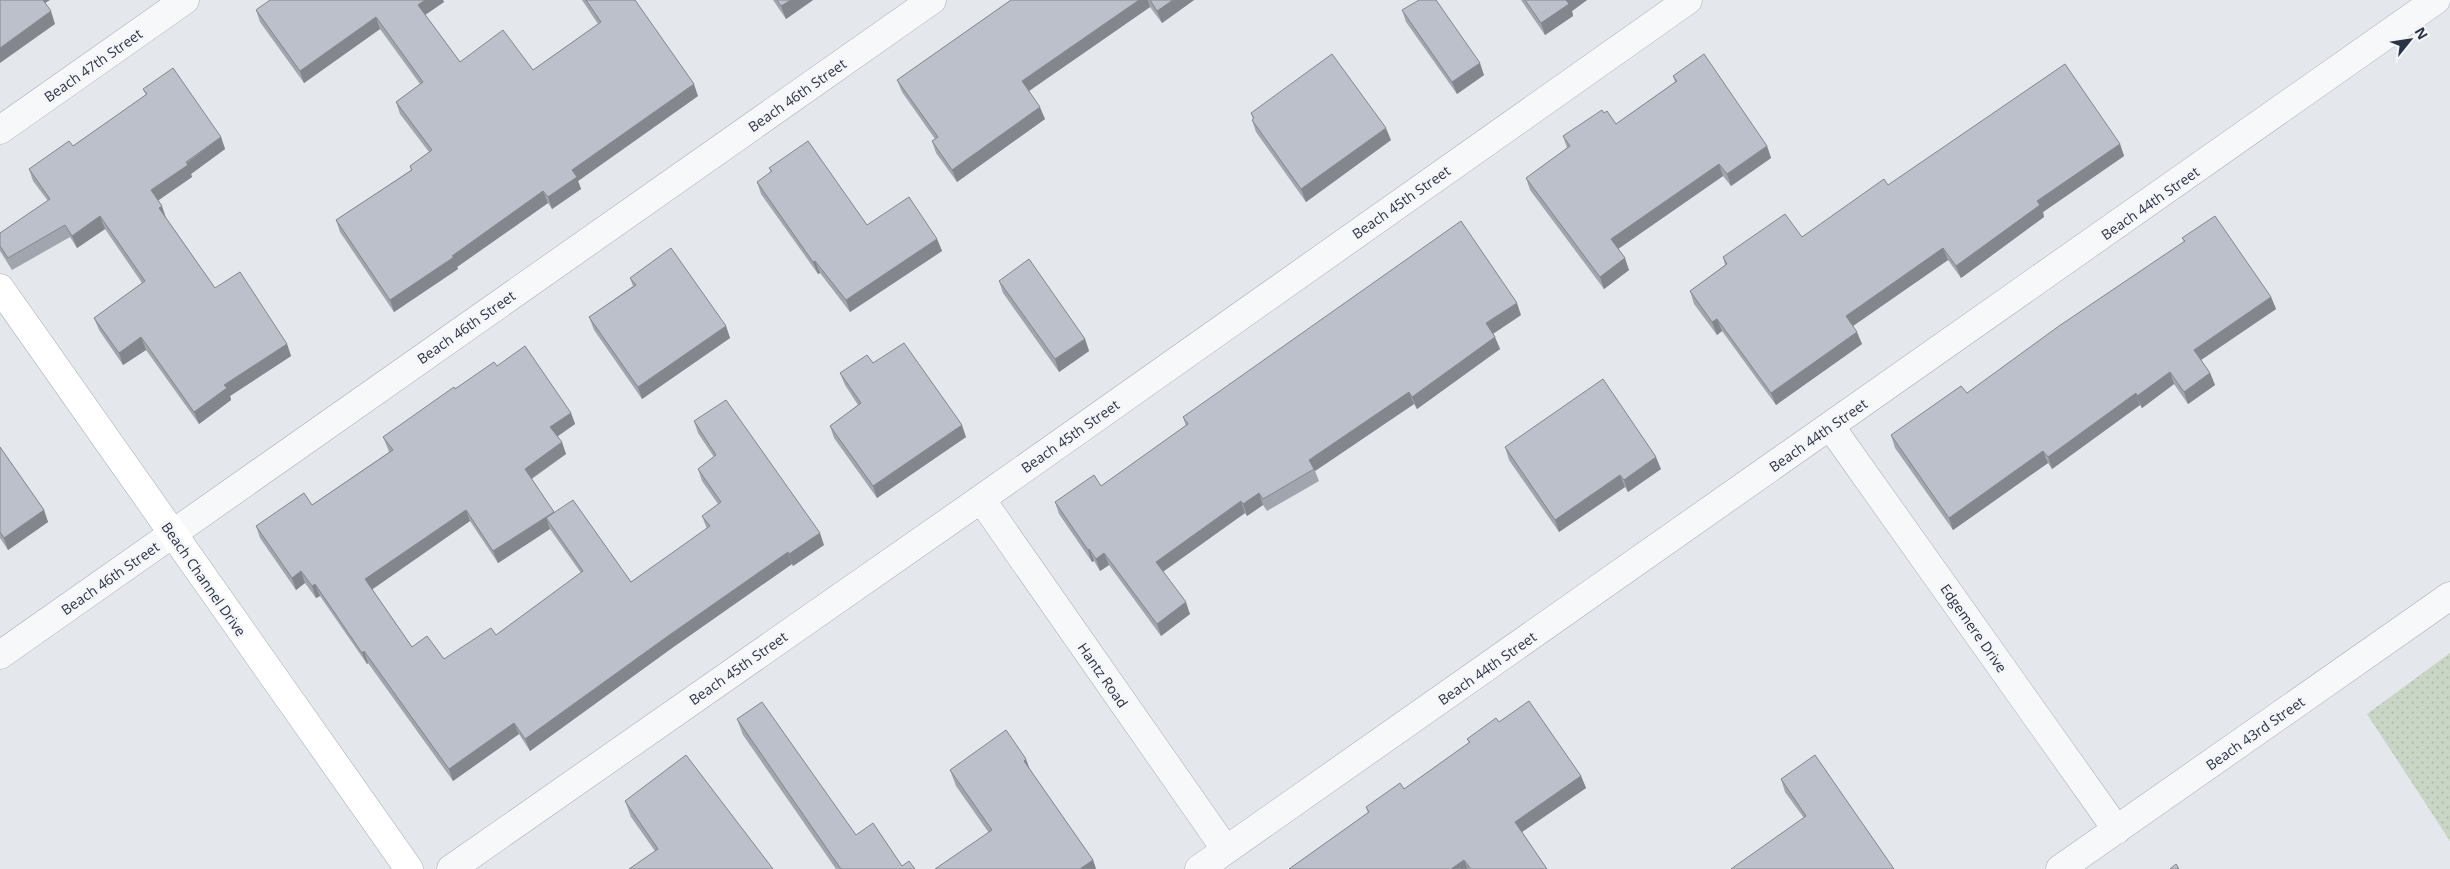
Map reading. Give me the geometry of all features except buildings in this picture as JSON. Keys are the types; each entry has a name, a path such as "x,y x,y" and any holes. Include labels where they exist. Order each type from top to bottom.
{"main road":[{"name":"Beach Channel Drive","path":"0,288 409,869"}],"street":[{"name":"Beach 47th Street","path":"0,130 185,0"},
{"name":"Beach 46th Street","path":"0,656 932,0"},
{"name":"Beach 45th Street","path":"451,869 981,499 1688,0"},
{"name":"Beach 44th Street","path":"1199,869 1831,427 2436,0"},
{"name":"Edgemere Drive","path":"1831,427 2117,830"},
{"name":"Hantz Road","path":"981,499 1226,850"},
{"name":"Beach 43rd Street","path":"2060,869 2450,596"}],"green space":[{"path":"2450,653 2450,841 2367,714"}]}
